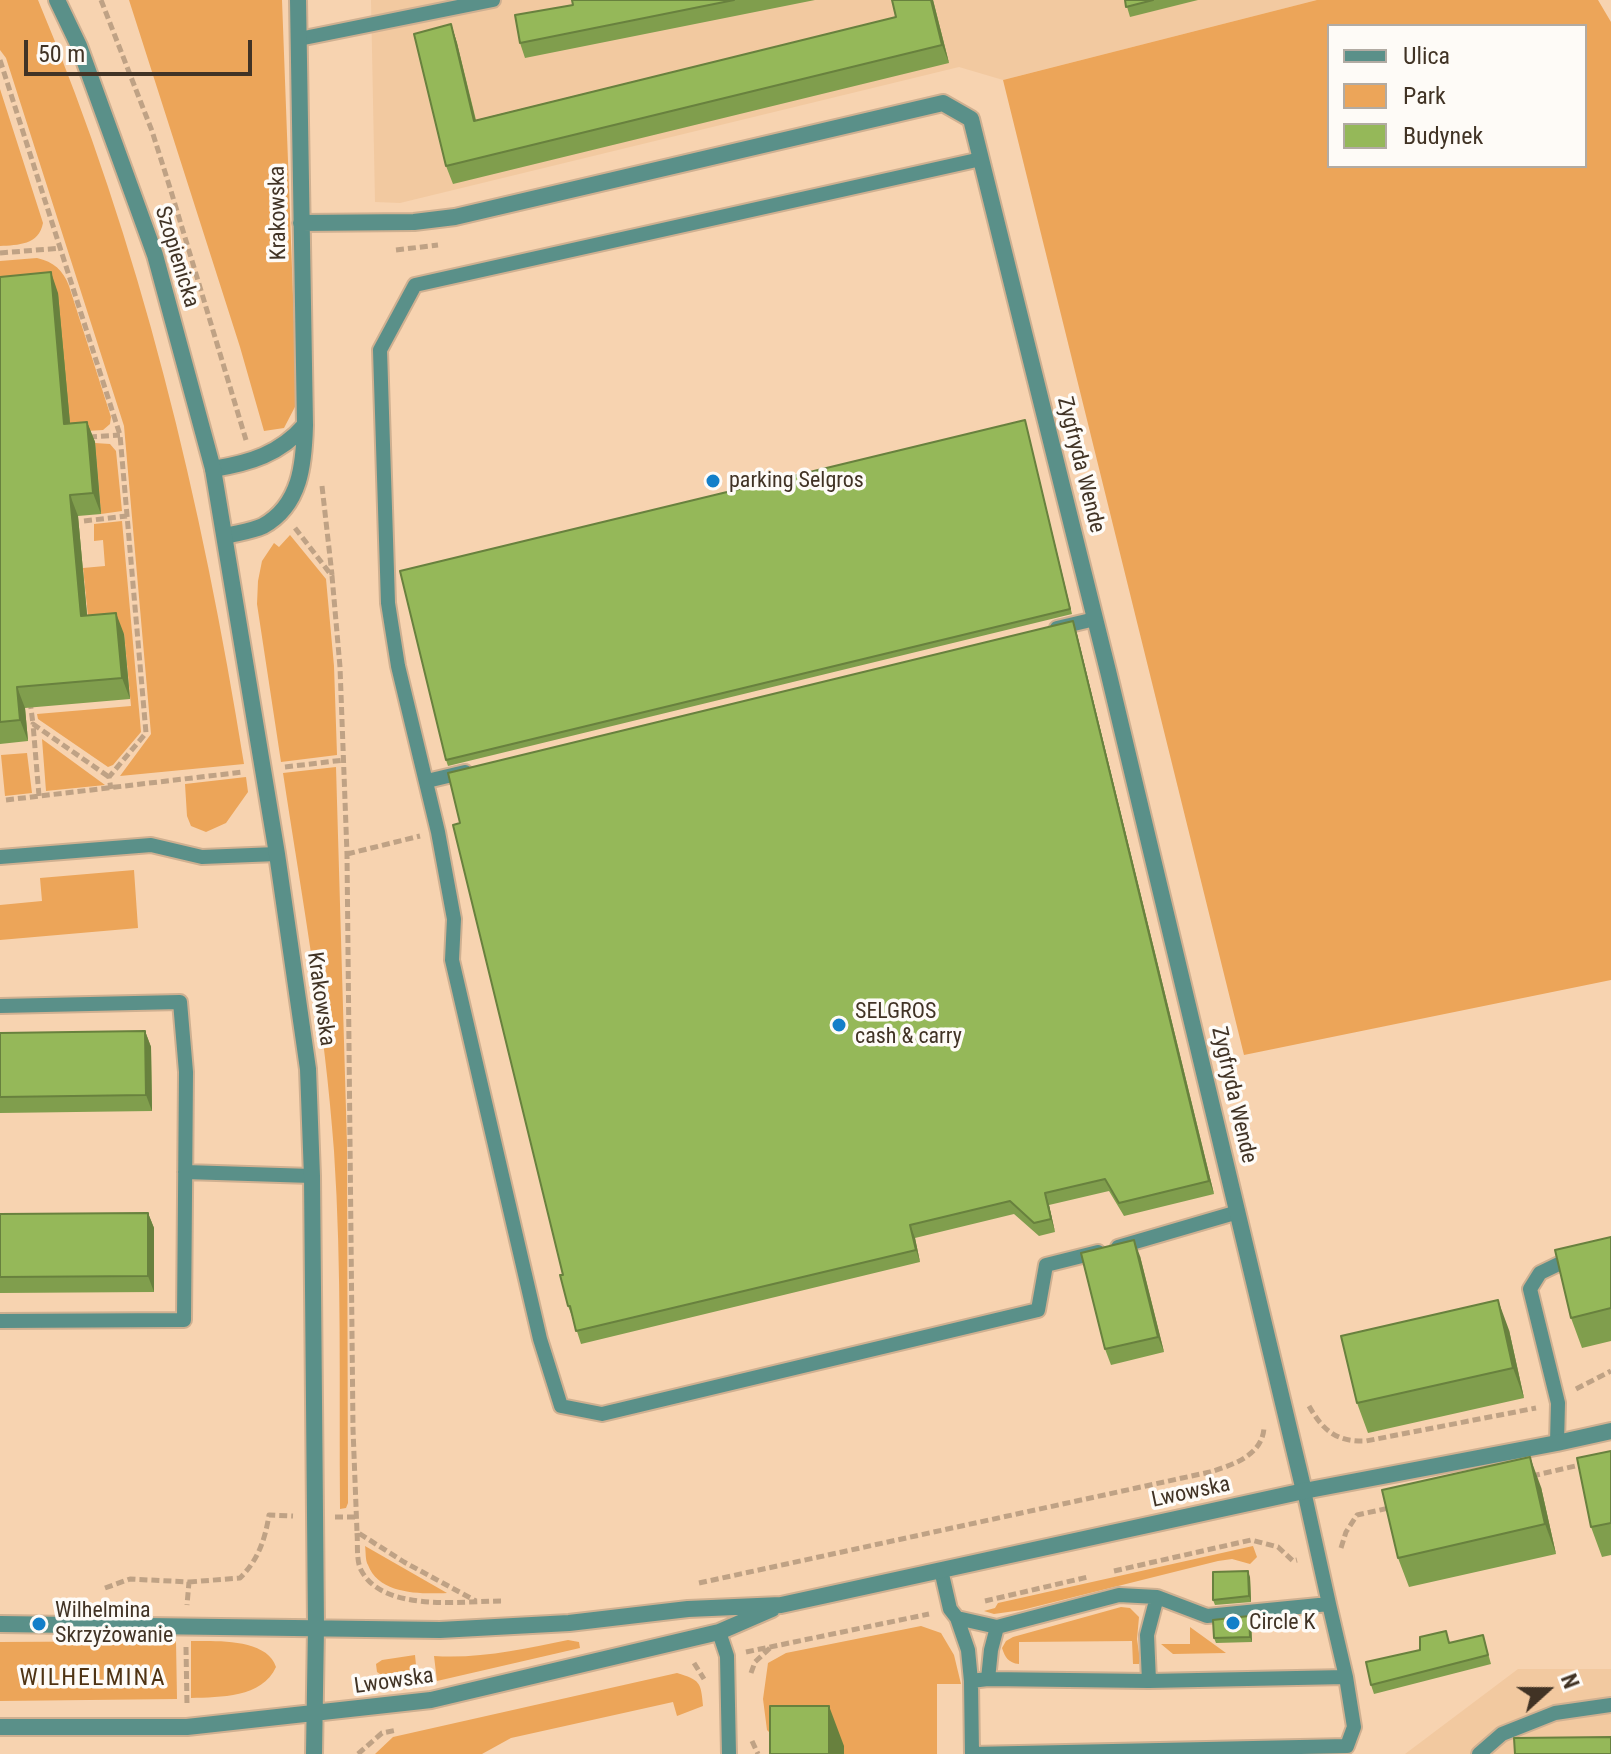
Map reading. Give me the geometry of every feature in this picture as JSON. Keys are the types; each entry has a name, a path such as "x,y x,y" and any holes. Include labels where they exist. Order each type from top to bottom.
{"street":[{"name":"Szopienicka","path":"57,0 79,46 155,255 213,469 226,536"},
{"name":"Krakowska","path":"298,0 305,425 302,471 295,492 283,511 262,526 226,536 308,1069 312,1176 314,1714"},
{"name":"Zygfryda Wende","path":"301,223 414,222 455,217 943,103 971,119 1095,619 1304,1491"},
{"path":"213,469 273,454 305,425"},
{"name":"Lwowska","path":"0,1624 440,1630 569,1623 688,1609 781,1605 1304,1491 1611,1431"},
{"name":"Lwowska","path":"0,1727 187,1727 431,1700 719,1632 781,1605"},
{"path":"314,1714 314,1754"}],"lane":[{"path":"299,39 493,0"},
{"path":"981,159 415,285 380,350 388,603 398,666 427,781 454,919 452,960 540,1339 561,1406 602,1414 1038,1310 1046,1265 1238,1212"},
{"path":"1050,630 1095,619"},
{"path":"427,781 486,767"},
{"path":"0,857 151,845 202,857 277,854"},
{"path":"0,1006 180,1002 186,1072 184,1320 0,1321"},
{"path":"185,1172 312,1176"},
{"path":"1557,1443 1558,1403 1530,1289 1540,1273 1553,1266 1611,1251"},
{"path":"941,1570 950,1609 957,1618 968,1650 972,1754 1347,1746 1354,1727 1346,1677 1304,1491"},
{"path":"957,1618 997,1627 1119,1595 1157,1597 1207,1616 1329,1604"},
{"path":"1149,1681 1147,1635 1157,1597"},
{"path":"988,1679 997,1627"},
{"path":"719,1632 727,1656 729,1754"},
{"path":"971,1681 1346,1677"},
{"path":"1479,1754 1502,1734 1555,1713 1611,1705"}],"path":[{"path":"101,0 162,161 244,435"},
{"path":"0,61 120,435 146,733 109,777"},
{"path":"0,253 62,248"},
{"path":"74,438 120,435"},
{"path":"84,521 127,516"},
{"path":"291,522 332,576 340,667 347,854 353,1429 359,1568 369,1581 383,1591 420,1602 507,1601"},
{"path":"30,701 39,796"},
{"path":"33,724 109,777 111,789"},
{"path":"6,800 344,760"},
{"path":"347,854 409,838"},
{"path":"1310,1408 1320,1426 1338,1438 1366,1441 1558,1403 1580,1386 1611,1371"},
{"path":"691,1584 1210,1472 1240,1462 1253,1451 1263,1436 1265,1418"},
{"path":"189,1582 240,1578 252,1566 260,1551 269,1515 357,1517"},
{"path":"357,1532 476,1601"}],"shaded area":[{"path":"371,0 1317,0 1003,80 959,67 400,203 375,202"},
{"path":"1518,1669 1611,1669 1611,1754 1405,1754"}],"green space":[{"path":"0,0 38,0 108,186 164,376 188,472 244,764 120,776 151,734 124,426 6,58 0,50"},
{"path":"129,0 282,0 297,403 284,428 264,431"},
{"path":"1317,0 1598,0 1611,22 1611,980 1244,1055 1003,80"},
{"path":"0,89 43,223 32,240 0,246"},
{"path":"37,258 57,268 69,286 111,417 110,424 103,430 70,432 0,298 0,261"},
{"path":"95,443 110,444 116,451 122,511 101,514"},
{"path":"122,521 141,732 108,767 38,719 37,714 131,706 124,633 90,636 83,568 105,566 103,540 94,541 94,524"},
{"path":"290,535 326,579 334,666 337,755 281,762 257,604 262,561 274,543 279,547"},
{"path":"42,739 105,785 46,791"},
{"path":"27,753 32,793 5,796 1,755"},
{"path":"336,767 347,1145 348,1503 346,1508 340,1509 339,1285 334,1151 319,1009 283,773"},
{"path":"246,777 248,792 226,823 206,832 191,826 187,816 185,784"},
{"path":"134,870 138,928 0,940 0,905 42,901 40,878"},
{"path":"365,1546 447,1593 402,1591 381,1582 367,1563"},
{"path":"1253,1546 1257,1557 1250,1564 1232,1559 1218,1561 1022,1610 994,1614 984,1611 995,1608 998,1603"},
{"path":"1121,1607 1130,1608 1139,1617 1139,1664 1133,1664 1132,1641 1019,1642 1019,1664 1010,1661 1003,1651 1006,1641 1013,1637"},
{"path":"921,1626 941,1633 954,1655 961,1684 937,1684 937,1754 844,1754 843,1746 784,1747 767,1730 763,1699 768,1663 786,1653"},
{"path":"1190,1627 1226,1653 1173,1654 1161,1644 1190,1644"},
{"path":"568,1640 579,1642 580,1648 437,1681 434,1656 485,1655"},
{"path":"176,1641 177,1699 0,1701 0,1642"},
{"path":"191,1641 251,1646 271,1658 276,1667 270,1677 251,1690 227,1696 191,1698"},
{"path":"415,1655 418,1685 389,1680 377,1672 376,1664 382,1660"},
{"path":"677,1673 698,1683 703,1706 677,1716 673,1702 511,1738 482,1754 375,1754 393,1737"}],"building":[{"path":"572,0 734,0 520,43 515,15 573,5"},
{"path":"892,0 931,0 942,45 446,166 414,34 451,24 474,121 896,17"},
{"path":"1125,0 1153,0 1126,7"},
{"path":"51,272 64,424 87,422 93,493 70,495 81,616 116,613 122,678 17,687 20,720 0,722 0,277"},
{"path":"1025,420 1070,609 446,760 400,571"},
{"name":"SELGROS cash & carry","path":"1073,621 1209,1181 1119,1203 1105,1179 1045,1193 1051,1219 1034,1223 1010,1201 910,1225 916,1250 576,1331 453,825 460,823 448,773"},
{"path":"145,1031 146,1095 0,1097 0,1033"},
{"path":"148,1213 148,1276 0,1277 0,1214"},
{"path":"1611,1237 1611,1308 1571,1318 1555,1250"},
{"path":"1134,1240 1158,1337 1105,1349 1081,1253"},
{"path":"1498,1300 1513,1368 1357,1403 1341,1336"},
{"path":"1611,1451 1611,1523 1591,1527 1577,1458"},
{"path":"1530,1457 1545,1524 1398,1558 1382,1490"},
{"path":"1248,1571 1249,1596 1213,1600 1213,1572"},
{"path":"1249,1616 1250,1637 1214,1638 1213,1620"},
{"path":"1446,1631 1449,1643 1483,1635 1488,1655 1371,1685 1366,1662 1420,1650 1420,1637"},
{"path":"770,1706 829,1706 829,1754 770,1754"},
{"path":"1611,1737 1611,1754 1515,1754 1514,1738"}],"place":[{"name":"parking Selgros","path":"713,481"},
{"name":"SELGROS cash & carry","path":"839,1025"},
{"name":"Circle K","path":"1233,1623"},
{"name":"Wilhelmina Skrzyżowanie","path":"39,1624"}],"district":[{"name":"WILHELMINA","path":"93,1679"}]}
